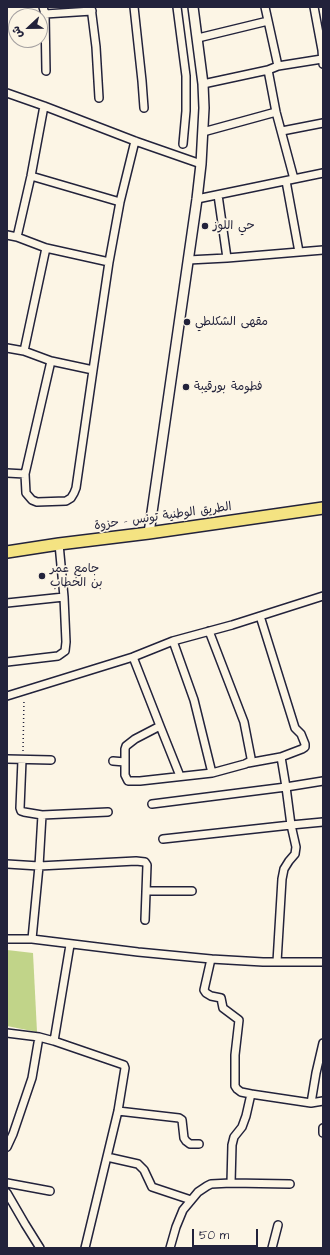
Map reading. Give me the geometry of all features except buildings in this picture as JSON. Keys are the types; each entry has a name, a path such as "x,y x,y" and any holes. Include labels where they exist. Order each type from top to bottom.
{"main road":[{"name":"الطريق الوطنية تونس - حزوة","path":"7,552 323,508"}],"street":[{"path":"134,7 144,108"},
{"path":"177,7 186,76 186,111 183,144"},
{"path":"149,533 201,164 204,108 203,84 193,7"},
{"path":"265,7 278,66"},
{"path":"203,84 268,70 278,66 322,61 323,50 314,7"},
{"path":"48,11 91,9 99,98"},
{"path":"198,38 268,21"},
{"path":"45,48 46,71"},
{"path":"268,70 276,112 294,179"},
{"path":"7,94 44,106 134,141 201,164"},
{"path":"17,237 31,176 44,106"},
{"path":"202,132 276,112"},
{"path":"282,131 323,123"},
{"path":"51,360 25,474 26,493 32,500 37,502 66,501 71,498 74,493 109,262 120,202 134,141"},
{"path":"197,199 323,173"},
{"path":"31,176 120,202"},
{"path":"286,181 299,252"},
{"path":"218,195 227,258"},
{"path":"7,235 17,237 46,248 109,262"},
{"path":"24,352 46,248"},
{"path":"188,260 323,250"},
{"path":"7,348 93,370"},
{"path":"7,473 25,474"},
{"path":"7,662 58,656 65,651 64,596 60,544"},
{"path":"7,602 64,596"},
{"path":"7,696 133,657 173,641 232,625 323,597"},
{"path":"160,726 128,744 125,749 126,779 128,781 131,782 212,773 248,763 281,757 305,747 301,734 295,728 260,616"},
{"path":"209,631 244,722 251,758 248,763"},
{"path":"173,641 194,700 212,773"},
{"path":"133,657 180,776"},
{"path":"277,962 282,879 284,869 295,854 296,847 291,825 281,757"},
{"path":"7,759 51,760"},
{"path":"22,760 21,811 42,815 108,812"},
{"path":"112,761 125,762"},
{"path":"152,804 323,781"},
{"path":"32,939 42,815"},
{"path":"163,839 323,822"},
{"path":"7,864 39,866 145,862 147,865 145,920"},
{"path":"146,891 192,891"},
{"path":"7,938 32,939 70,945 211,959 263,962 323,962"},
{"path":"54,1041 70,945"},
{"path":"211,959 204,990 211,996 221,998 223,1008 238,1020 235,1054 235,1086 241,1092 251,1094 306,1103 323,1101"},
{"path":"7,1033 39,1037 54,1041 124,1065 125,1071 118,1111 85,1248"},
{"path":"7,1148 32,1078 39,1037"},
{"path":"310,1103 323,1043"},
{"path":"231,1183 232,1145 234,1136 242,1127 251,1094"},
{"path":"118,1111 179,1118 182,1120 184,1138 186,1141 190,1144 199,1144"},
{"path":"323,1128 323,1133"},
{"path":"107,1157 138,1164 144,1170 152,1187 191,1200"},
{"path":"7,1182 50,1191"},
{"path":"170,1248 172,1238 183,1210 198,1192 210,1184 290,1184"},
{"path":"7,1193 40,1248"},
{"path":"272,1248 278,1225"}],"path":[{"path":"22,760 25,691"}],"green space":[{"path":"7,950 33,953 37,1032 7,1026"}],"place":[{"name":"حي اللوز","path":"205,226"},
{"name":"مقهى الشكلطي","path":"187,322"},
{"name":"فطومة بورقيبة","path":"186,387"},
{"name":"جامع عمر بن الخطاب","path":"42,576"}]}
